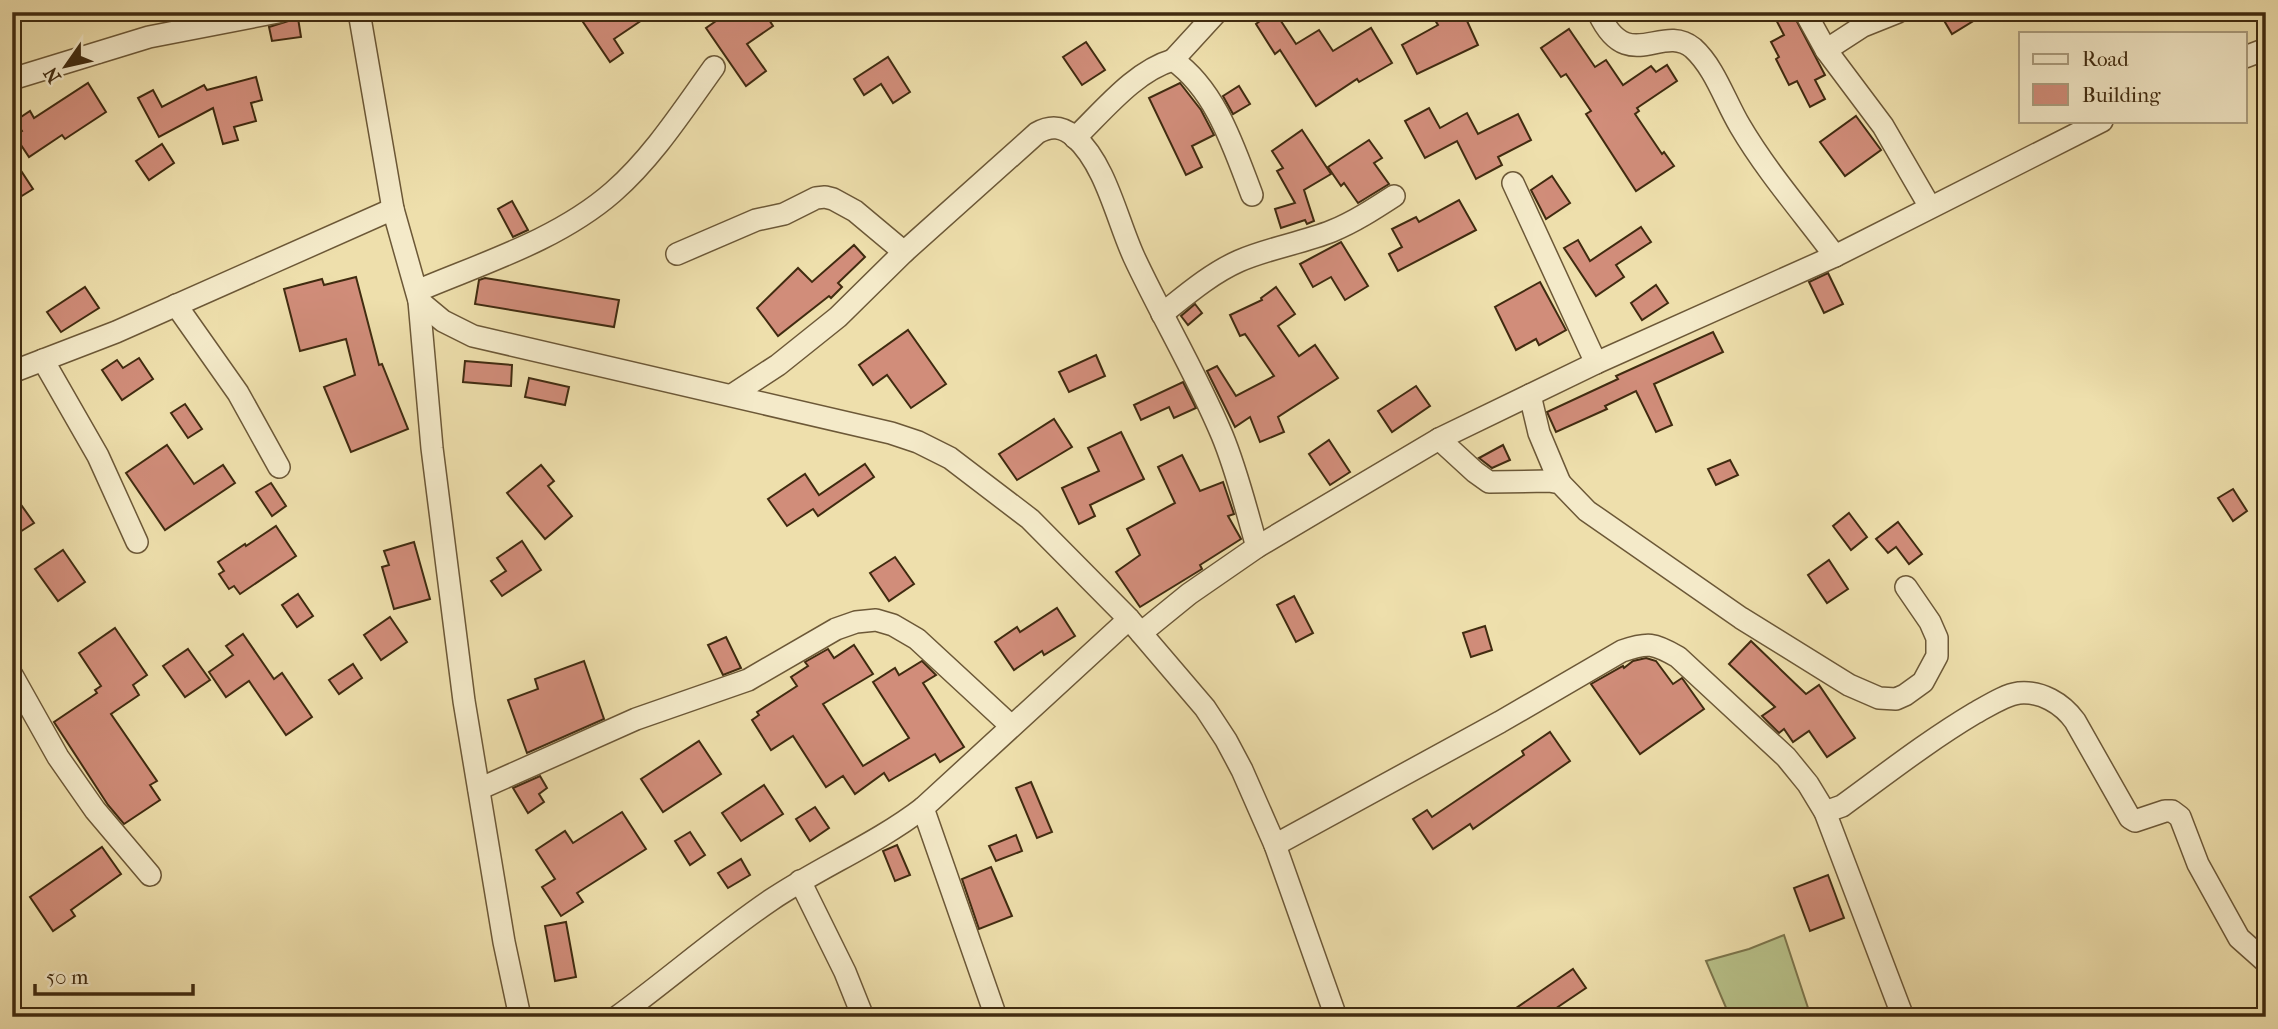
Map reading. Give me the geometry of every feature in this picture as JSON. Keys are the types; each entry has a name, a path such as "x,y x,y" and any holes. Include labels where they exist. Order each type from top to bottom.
{"street":[{"path":"12,79 149,37 278,12"},
{"path":"359,12 393,209 418,296 445,566 464,701 504,942 520,1017"},
{"path":"1075,138 1133,84 1159,64 1173,60 1217,12"},
{"path":"1598,12 1610,34 1619,41 1640,46 1675,41 1685,43 1693,49 1707,66 1755,150 1835,256"},
{"path":"1805,12 1826,50 1883,125 1930,207"},
{"path":"1826,50 1863,26 1898,12"},
{"path":"2246,57 2266,49"},
{"path":"1173,60 1195,79 1214,110 1231,141 1252,195"},
{"path":"418,296 553,232 589,211 614,192 641,163 714,67"},
{"path":"617,1017 769,901 886,833 923,808 1010,725 1135,626 1189,594 1257,547 1439,439 1596,363 1835,256 2100,122"},
{"path":"732,395 808,342 838,317 904,252 1037,133 1053,127 1062,128 1075,138 1097,169 1133,254 1185,354 1222,436 1257,547"},
{"path":"1513,183 1596,363"},
{"path":"677,254 756,220 784,214 810,200 825,197 855,211 904,252"},
{"path":"1162,314 1194,289 1237,262 1333,231 1394,197"},
{"path":"12,372 176,305 393,209"},
{"path":"418,296 443,321 473,336 732,395 891,433 918,442 950,458 1030,519 1135,626 1205,708 1226,740 1275,845 1336,1017"},
{"path":"176,305 238,393 279,467"},
{"path":"43,360 98,456 137,542"},
{"path":"1530,395 1539,433 1560,483 1587,511 1741,618 1849,685 1879,698 1896,699 1923,682 1937,656 1937,638 1930,622 1906,587"},
{"path":"1439,439 1489,482 1560,483"},
{"path":"479,789 636,719 748,680 836,629 856,622 876,620 893,625 917,639 1010,725"},
{"path":"1275,845 1500,722 1622,651 1643,644 1658,646 1678,656 1786,757 1808,784 1825,813 1903,1017"},
{"path":"12,675 58,757 95,810 150,875"},
{"path":"1825,813 1842,806 1929,741 1998,700 2021,693 2048,698 2066,710 2075,721 2130,818 2135,821 2165,811 2172,811 2180,817 2198,864 2239,938 2266,962"},
{"path":"923,808 996,1017"},
{"path":"800,881 845,972 863,1017"}],"green space":[{"path":"1784,935 1811,1017 1730,1017 1706,961 1749,949"}],"building":[{"path":"592,12 654,12 614,39 623,53 610,62 581,19"},
{"path":"729,12 764,12 773,26 747,44 766,71 746,86 706,28"},
{"path":"1275,12 1296,44 1319,30 1333,51 1371,28 1392,63 1359,82 1357,79 1316,106 1280,50 1275,54 1256,24"},
{"path":"1430,12 1463,12 1478,45 1417,74 1402,45 1438,25"},
{"path":"1772,12 1792,12 1825,75 1815,80 1825,99 1810,107 1797,81 1789,85 1776,59 1779,57 1771,42 1784,35"},
{"path":"1939,12 1988,12 1952,34"},
{"path":"298,18 301,37 272,41 269,27"},
{"path":"1569,29 1595,67 1606,60 1623,85 1651,66 1656,72 1667,65 1677,81 1637,108 1639,111 1635,114 1662,154 1664,152 1674,166 1636,191 1586,114 1591,111 1566,74 1561,77 1541,48"},
{"path":"1086,42 1105,70 1082,85 1063,57"},
{"path":"888,57 910,92 893,103 881,84 864,95 854,79"},
{"path":"256,77 262,100 251,103 256,121 234,127 238,140 223,144 213,108 159,137 138,98 153,90 162,107 204,85 207,90"},
{"path":"88,83 106,112 65,139 62,135 29,157 15,136 22,131 15,121 30,111 34,118"},
{"path":"1180,83 1201,110 1214,135 1192,146 1202,167 1186,175 1149,98"},
{"path":"1239,86 1250,104 1233,114 1223,96"},
{"path":"1429,108 1440,128 1467,113 1478,134 1518,114 1531,140 1498,157 1502,165 1476,179 1457,141 1425,158 1405,121"},
{"path":"1856,116 1881,150 1845,176 1820,142"},
{"path":"1302,130 1331,174 1304,190 1314,221 1307,224 1305,220 1281,228 1275,209 1295,203 1277,171 1283,168 1272,151"},
{"path":"1369,140 1382,158 1374,163 1389,184 1358,203 1344,183 1341,186 1328,167"},
{"path":"162,144 174,163 149,180 136,161"},
{"path":"12,157 33,189 12,202"},
{"path":"1552,176 1570,203 1546,219 1531,190"},
{"path":"1459,200 1476,230 1398,271 1389,254 1402,247 1392,229 1416,217 1419,222"},
{"path":"512,201 528,230 513,237 498,209"},
{"path":"1641,227 1651,242 1616,265 1624,277 1596,296 1564,248 1578,240 1590,261"},
{"path":"1341,242 1368,286 1345,300 1331,277 1313,287 1300,264"},
{"path":"854,245 865,257 838,283 842,287 778,336 757,308 798,268 812,282"},
{"path":"1828,273 1843,304 1824,313 1809,282"},
{"path":"356,277 379,365 382,364 408,429 351,452 324,387 355,375 346,339 300,351 284,289 322,279 324,285"},
{"path":"485,278 619,300 614,327 475,304 479,280"},
{"path":"1540,282 1566,330 1539,345 1536,339 1516,350 1495,307"},
{"path":"1656,285 1668,303 1642,320 1631,303"},
{"path":"85,287 99,308 61,332 47,312"},
{"path":"1276,287 1295,314 1278,326 1299,356 1315,345 1338,378 1278,417 1284,432 1260,442 1250,417 1235,427 1207,371 1217,366 1236,396 1274,376 1245,334 1240,336 1230,315 1262,300 1261,298"},
{"path":"1195,304 1202,313 1188,325 1181,316"},
{"path":"908,330 946,384 911,408 887,375 873,385 859,365"},
{"path":"1713,332 1723,352 1654,384 1672,425 1656,432 1636,391 1605,406 1607,409 1556,432 1547,412 1618,379 1616,376"},
{"path":"1096,355 1105,376 1069,392 1059,372"},
{"path":"139,358 153,379 122,400 102,370 117,360 123,368"},
{"path":"465,361 512,365 511,386 463,382"},
{"path":"529,378 569,387 565,405 525,397"},
{"path":"1183,382 1196,408 1174,418 1169,407 1141,420 1134,405"},
{"path":"1416,386 1430,406 1392,432 1378,411"},
{"path":"185,404 202,429 188,438 171,413"},
{"path":"1054,419 1072,447 1017,480 999,454"},
{"path":"1121,432 1144,479 1090,505 1095,516 1079,524 1062,488 1099,471 1088,448"},
{"path":"1329,440 1350,472 1330,485 1309,454"},
{"path":"167,445 194,484 223,465 235,483 165,530 126,473"},
{"path":"1503,445 1510,460 1492,468 1479,458"},
{"path":"1182,455 1200,491 1223,482 1234,514 1228,516 1241,539 1200,565 1202,569 1140,607 1116,572 1140,555 1127,529 1175,503 1158,467"},
{"path":"1730,460 1738,475 1716,485 1708,469"},
{"path":"865,464 874,477 818,516 813,509 787,526 768,499 805,474 819,495"},
{"path":"541,465 554,481 548,486 572,516 545,539 507,493"},
{"path":"271,483 286,506 272,516 256,492"},
{"path":"2233,489 2247,511 2233,521 2218,498"},
{"path":"12,492 34,523 12,537"},
{"path":"1849,513 1867,537 1851,550 1833,526"},
{"path":"1898,522 1922,554 1909,564 1896,547 1888,553 1876,539"},
{"path":"276,526 296,556 240,594 234,586 229,589 219,574 224,571 218,562"},
{"path":"522,541 541,570 502,596 491,581 506,571 497,558"},
{"path":"414,542 430,599 394,609 382,567 389,565 384,551"},
{"path":"63,550 85,582 58,601 35,569"},
{"path":"895,557 914,584 889,601 870,573"},
{"path":"1829,560 1848,589 1827,603 1808,575"},
{"path":"298,594 313,616 297,627 282,605"},
{"path":"1294,596 1313,633 1296,642 1277,605"},
{"path":"1057,608 1075,636 1044,655 1042,651 1014,670 995,642 1017,627 1020,632"},
{"path":"390,617 407,642 381,660 364,635"},
{"path":"1485,626 1492,650 1471,657 1463,633"},
{"path":"115,628 147,675 133,685 139,695 111,714 157,781 150,785 160,800 124,824 108,805 54,722 97,693 95,690 101,686 79,653"},
{"path":"243,634 274,679 282,673 312,717 286,735 249,681 226,697 209,672 233,655 226,646"},
{"path":"726,637 741,668 723,675 708,645"},
{"path":"1751,641 1806,694 1819,685 1855,738 1827,757 1809,731 1793,742 1784,729 1779,733 1762,716 1775,707 1729,664"},
{"path":"854,645 873,674 823,704 863,766 909,738 873,682 895,668 899,675 922,661 936,675 923,683 964,747 940,762 935,754 889,781 884,773 855,794 843,776 826,787 793,736 771,750 752,720 759,715 757,712 797,686 791,677 808,666 805,662 828,649 834,658"},
{"path":"188,649 210,680 185,697 163,666"},
{"path":"1646,658 1656,661 1673,684 1682,678 1704,709 1640,754 1591,684 1633,661"},
{"path":"584,661 604,719 527,753 508,700 538,689 535,679"},
{"path":"353,664 362,678 339,694 329,680"},
{"path":"1550,732 1570,761 1473,829 1470,824 1433,849 1413,819 1427,810 1432,817 1524,755 1522,751"},
{"path":"699,741 721,774 663,812 641,779"},
{"path":"540,776 547,788 539,794 544,802 528,813 513,788"},
{"path":"1031,782 1052,832 1037,838 1016,788"},
{"path":"764,785 783,814 741,841 722,813"},
{"path":"815,807 829,828 810,841 796,819"},
{"path":"622,812 646,849 577,893 583,902 561,916 542,887 555,879 536,850 565,831 573,843"},
{"path":"690,832 705,855 690,865 675,841"},
{"path":"1016,835 1022,851 996,861 989,846"},
{"path":"897,845 910,875 895,881 883,851"},
{"path":"102,847 121,874 71,910 75,916 53,931 30,897"},
{"path":"741,859 750,875 728,888 718,873"},
{"path":"991,867 1012,916 979,929 962,879"},
{"path":"1828,875 1844,918 1810,931 1794,888"},
{"path":"566,922 576,977 555,981 545,926"},
{"path":"1573,969 1586,988 1543,1017 1503,1017"}]}
